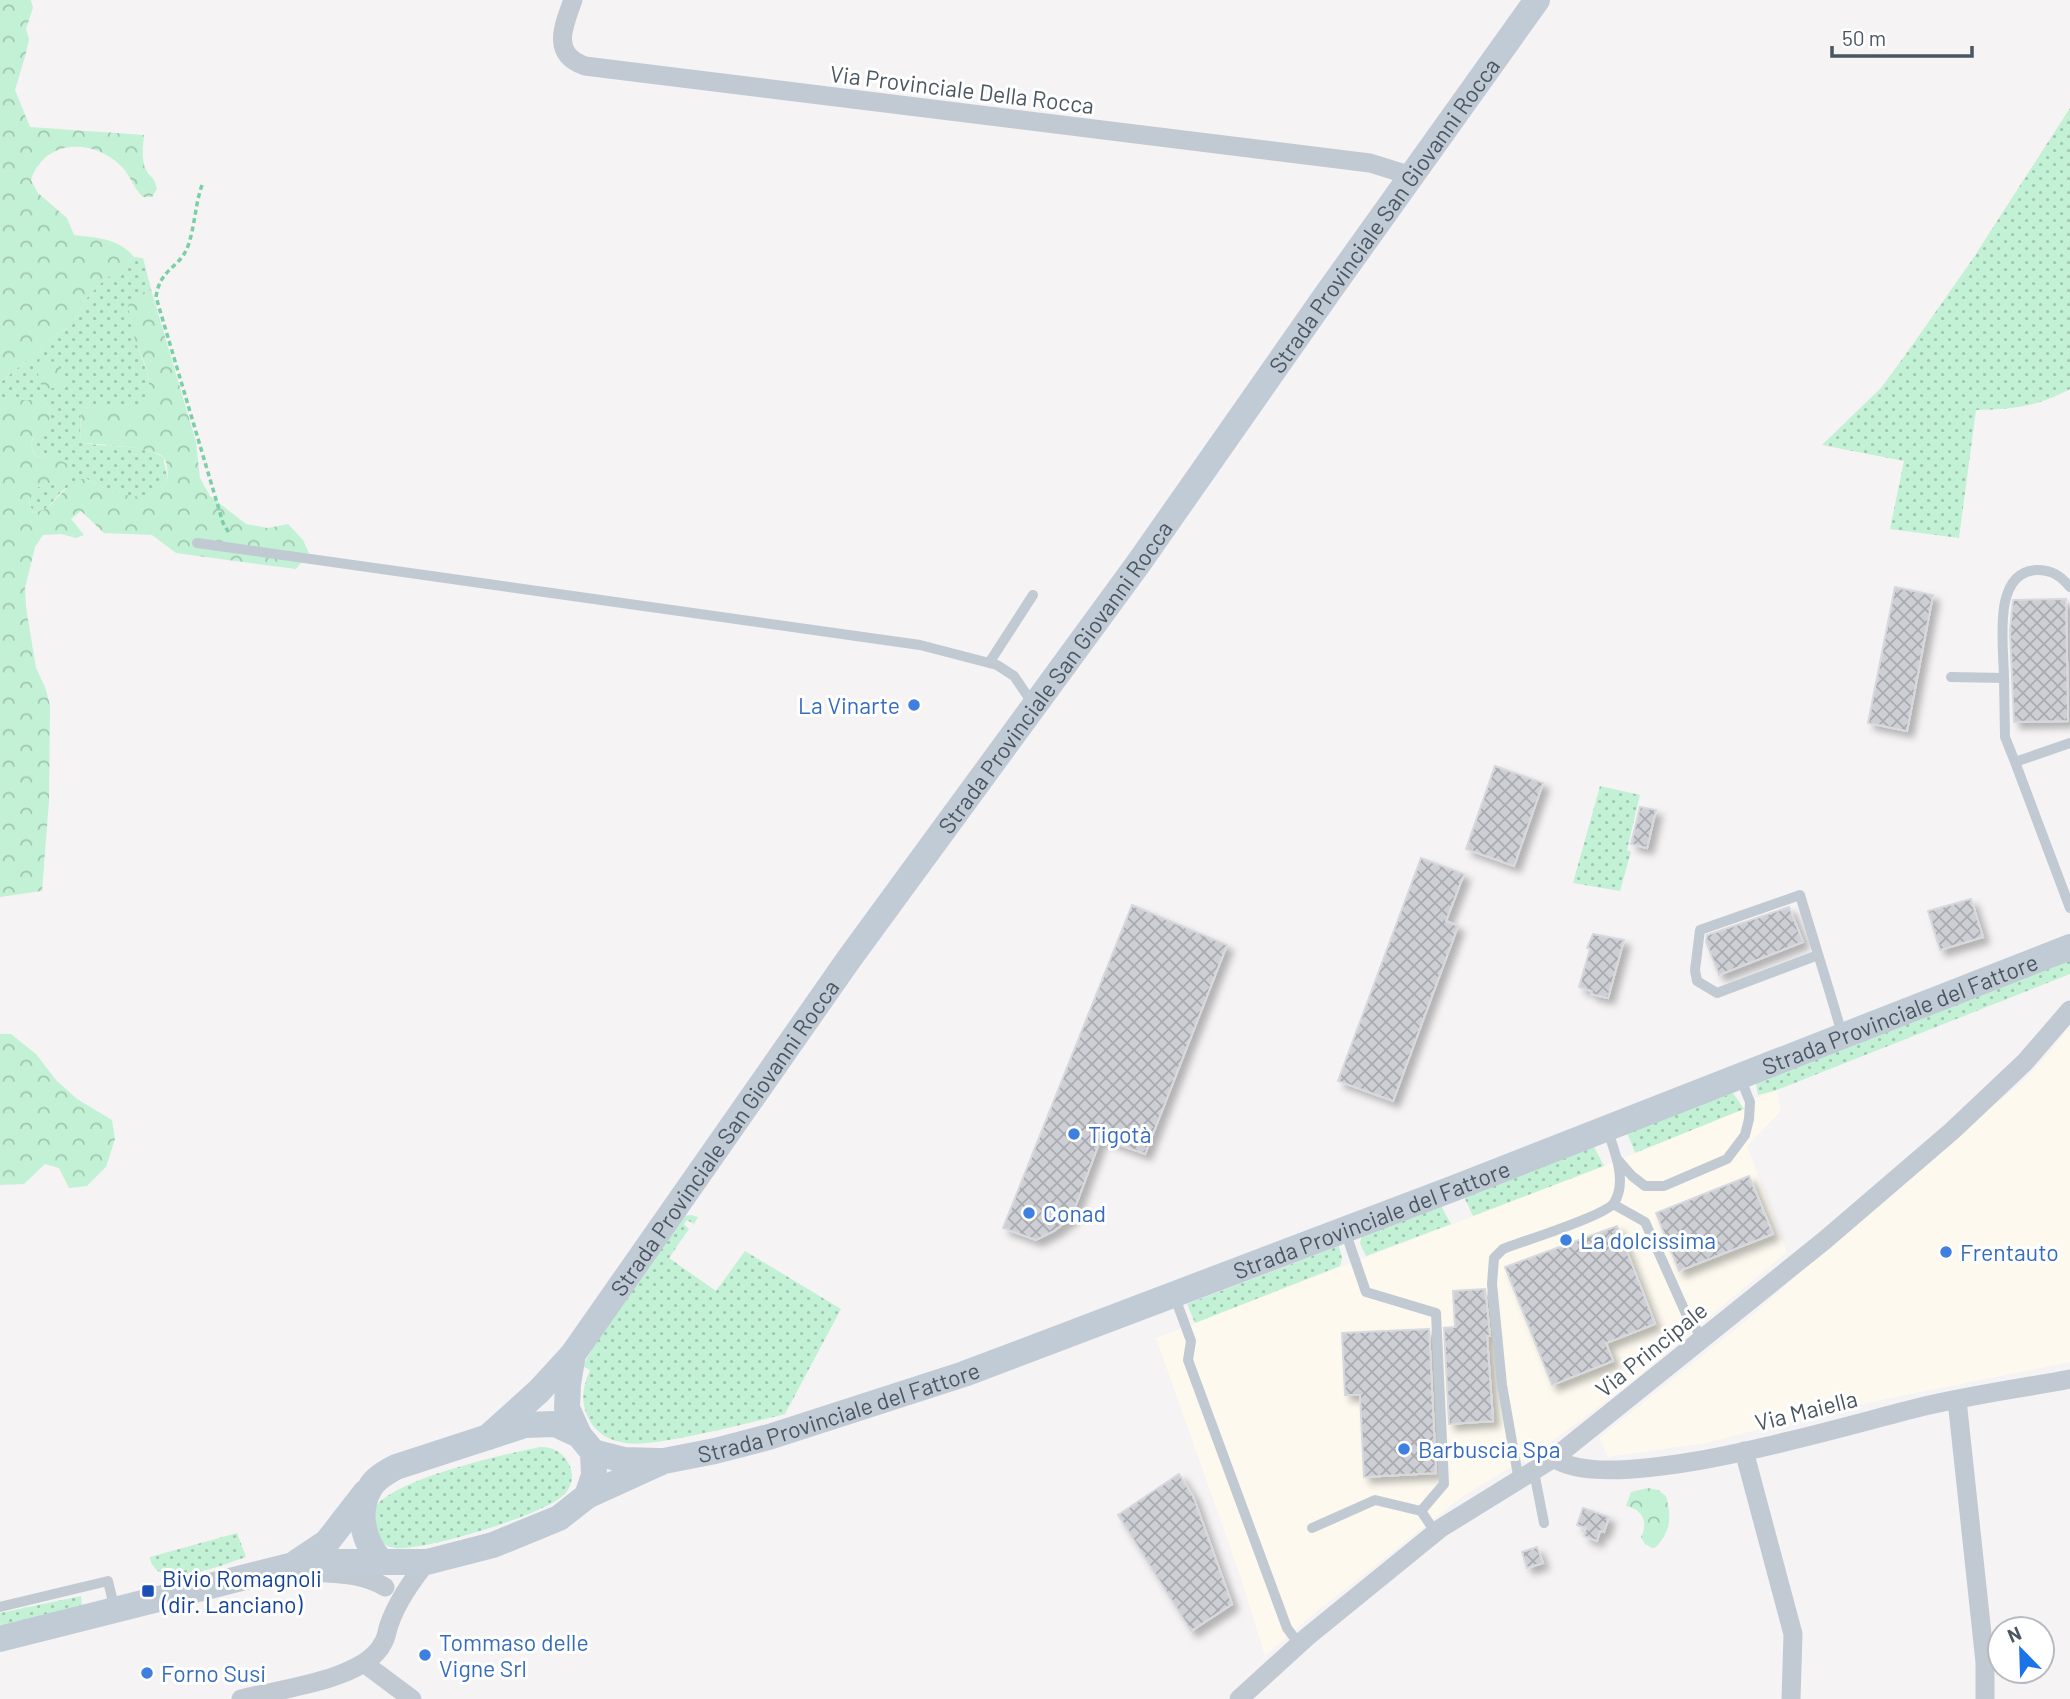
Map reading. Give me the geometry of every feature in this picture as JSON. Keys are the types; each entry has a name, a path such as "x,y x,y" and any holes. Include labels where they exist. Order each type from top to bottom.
{"main road":[{"name":"Strada Provinciale San Giovanni Rocca","path":"488,1437 539,1391 573,1354 849,958 1138,564 1537,0"},
{"name":"Strada Provinciale del Fattore","path":"380,1561 427,1562 527,1533 559,1518 587,1496 664,1461 769,1437 964,1374 1344,1230 2070,947"},
{"name":"Strada Provinciale San Giovanni Rocca","path":"573,1354 567,1408 586,1443"},
{"name":"Strada Provinciale del Fattore","path":"370,1487 396,1467 525,1425 555,1424 586,1443 624,1460 664,1461"},
{"path":"586,1443 594,1475 587,1496"},
{"path":"370,1487 362,1510 364,1534 380,1561"},
{"path":"293,1564 327,1542 370,1487"},
{"path":"0,1639 293,1564 380,1561"}],"street":[{"name":"Via Provinciale Della Rocca","path":"573,0 562,39 566,54 572,62 585,66 1370,163 1412,176"},
{"name":"Via Principale","path":"1240,1699 1299,1644 1436,1532 1554,1458 1825,1240 1952,1131 2025,1062 2070,1010"},
{"name":"Via Maiella","path":"1554,1458 1563,1464 1606,1471 1716,1458 1916,1408 2070,1379"},
{"path":"1957,1400 1985,1662 1985,1699"},
{"path":"1744,1451 1793,1634 1791,1699"},
{"path":"380,1561 390,1620"},
{"path":"241,1699 334,1677 365,1664 383,1643 390,1620 412,1581 427,1562"},
{"path":"260,1572 344,1574 375,1581 385,1587"},
{"path":"365,1664 411,1699"}],"lane":[{"path":"197,543 920,645 989,663 1014,676 1034,706"},
{"path":"2070,587 2060,576 2048,570 2032,570 2018,577 2010,585 2004,599 2005,737 2070,908"},
{"path":"989,663 1032,595"},
{"path":"1951,677 2004,678"},
{"path":"2015,762 2070,743"},
{"path":"1818,955 1717,993 1697,981 1695,970 1700,930 1800,895 1818,955 1842,1036"},
{"path":"1618,1160 1632,1177 1646,1186 1664,1186 1727,1159 1745,1135 1749,1119 1750,1102 1740,1076"},
{"path":"1544,1523 1526,1476 1502,1385 1492,1284 1494,1258 1503,1249 1598,1213 1613,1204 1619,1190 1618,1160 1606,1128"},
{"path":"1613,1204 1645,1222 1688,1318 1703,1338"},
{"path":"1344,1230 1366,1292 1436,1313 1444,1484 1421,1511"},
{"path":"1173,1294 1191,1341 1188,1360 1287,1629 1299,1644"},
{"path":"1312,1528 1375,1500 1421,1511 1436,1532"},
{"path":"0,1607 108,1581 115,1611"}],"path":[{"path":"202,185 195,205 188,244 183,256 158,282 156,297 223,523 240,549"}],"shaded area":[{"name":"Frentauto","path":"2070,1026 2070,1362 1847,1407 1706,1443 1608,1457 1599,1438 1752,1316 1863,1215 2025,1079"},
{"path":"1777,1090 1781,1111 1747,1146 1787,1252 1630,1383 1548,1444 1462,1497 1316,1612 1265,1656 1240,1575 1156,1338 1604,1166 1744,1109 1740,1104"}],"green space":[{"path":"0,0 31,0 33,8 26,29 29,39 26,53 15,90 30,127 144,135 144,166 155,181 157,189 152,197 143,197 121,166 110,157 84,147 58,150 37,166 31,180 38,193 67,218 74,235 114,242 134,257 101,283 85,300 73,324 57,334 0,383"},
{"path":"2070,108 2070,389 2024,406 1976,410 1959,538 1890,529 1904,461 1822,445 1881,388 1972,260"},
{"path":"134,257 143,258 151,289 133,297 135,337 149,379 147,396 142,405 81,408 80,442 154,452 163,457 168,480 159,489 139,497 117,493 85,478 63,491 46,508 33,513 29,501 36,488 52,482 46,458 36,456 30,445 45,426 50,408 41,400 0,400 0,383 57,334 73,324 85,300 101,283"},
{"path":"151,289 196,442 200,478 210,496 246,524 268,528 288,524 303,540 309,553 296,569 176,553 152,535 104,533 81,511 71,519 84,535 76,538 61,534 43,535 35,547 25,588 36,668 50,705 49,801 42,891 0,897 0,400 41,400 50,408 49,421 32,440 32,449 36,456 52,456 73,467 64,481 36,488 29,501 33,513 48,507 70,486 85,478 106,489 128,495 139,496 159,489 168,480 167,465 164,458 158,454 138,448 80,442 81,408 142,404 147,396 148,372 135,340 128,306 133,297"},
{"path":"40,359 54,362 62,371 61,385 50,389 42,386 38,370"},
{"path":"1600,786 1640,795 1627,850 1631,852 1620,891 1573,883"},
{"path":"2070,959 2070,974 1777,1090 1758,1095 1756,1083"},
{"path":"0,1034 11,1034 36,1054 56,1080 77,1099 112,1120 115,1139 106,1167 87,1186 69,1188 59,1168 45,1164 24,1184 0,1185"},
{"path":"1733,1093 1744,1109 1635,1153 1627,1132"},
{"path":"1594,1147 1604,1166 1473,1216 1464,1197"},
{"path":"1441,1206 1451,1224 1366,1256 1360,1243 1362,1236"},
{"path":"683,1216 698,1217 694,1224 687,1220 684,1224 689,1229 669,1258 716,1291 745,1251 841,1309 785,1414 669,1440 636,1444 615,1441 597,1430 587,1414 583,1396 590,1370 583,1366 610,1315"},
{"path":"1339,1246 1342,1258 1340,1266 1195,1323 1187,1304"},
{"path":"540,1447 558,1452 570,1465 572,1473 567,1491 547,1506 505,1523 430,1544 395,1548 377,1537 374,1508 386,1497 404,1487 451,1469"},
{"path":"1648,1488 1658,1490 1666,1496 1669,1510 1668,1529 1656,1547 1652,1548 1645,1544 1641,1537 1643,1517 1626,1506 1631,1492"},
{"path":"237,1533 246,1557 207,1570 177,1575 164,1574 155,1568 150,1557"},
{"path":"81,1596 82,1608 0,1626 0,1613"}],"building":[{"path":"1895,587 1933,595 1907,731 1868,723"},
{"path":"2066,599 2068,721 2014,722 2010,631 2013,600"},
{"path":"1495,766 1543,783 1514,866 1466,849"},
{"path":"1640,807 1656,810 1647,848 1631,844"},
{"path":"1421,858 1464,874 1446,921 1458,926 1393,1101 1338,1081"},
{"path":"1971,899 1983,937 1940,950 1928,911"},
{"path":"1132,905 1227,945 1145,1154 1101,1138 1071,1218 1036,1240 1003,1228"},
{"path":"1789,907 1803,942 1719,975 1706,942 1707,935"},
{"path":"1593,934 1624,940 1608,998 1591,994 1592,991 1579,987 1590,949 1587,948"},
{"path":"1749,1176 1773,1234 1679,1271 1656,1213"},
{"path":"1617,1226 1655,1324 1606,1343 1613,1361 1552,1385 1505,1267"},
{"path":"1485,1289 1490,1336 1487,1336 1493,1421 1449,1424 1444,1328 1455,1327 1453,1291"},
{"path":"1429,1329 1436,1473 1364,1477 1360,1395 1345,1395 1342,1333"},
{"path":"1179,1474 1193,1496 1232,1604 1191,1631 1118,1515"},
{"path":"1583,1508 1609,1517 1604,1532 1600,1531 1597,1541 1584,1536 1586,1528 1577,1525"},
{"path":"1537,1547 1543,1563 1527,1568 1522,1552"}],"place":[{"name":"La Vinarte","path":"914,705"},
{"name":"Tigotà","path":"1074,1134"},
{"name":"Conad","path":"1029,1213"},
{"name":"La dolcissima","path":"1566,1240"},
{"name":"Frentauto","path":"1946,1252"},
{"name":"Barbuscia Spa","path":"1404,1449"},
{"name":"Bivio Romagnoli (dir. Lanciano)","path":"148,1591"},
{"name":"Tommaso delle Vigne Srl","path":"425,1655"},
{"name":"Forno Susi","path":"147,1673"}]}
